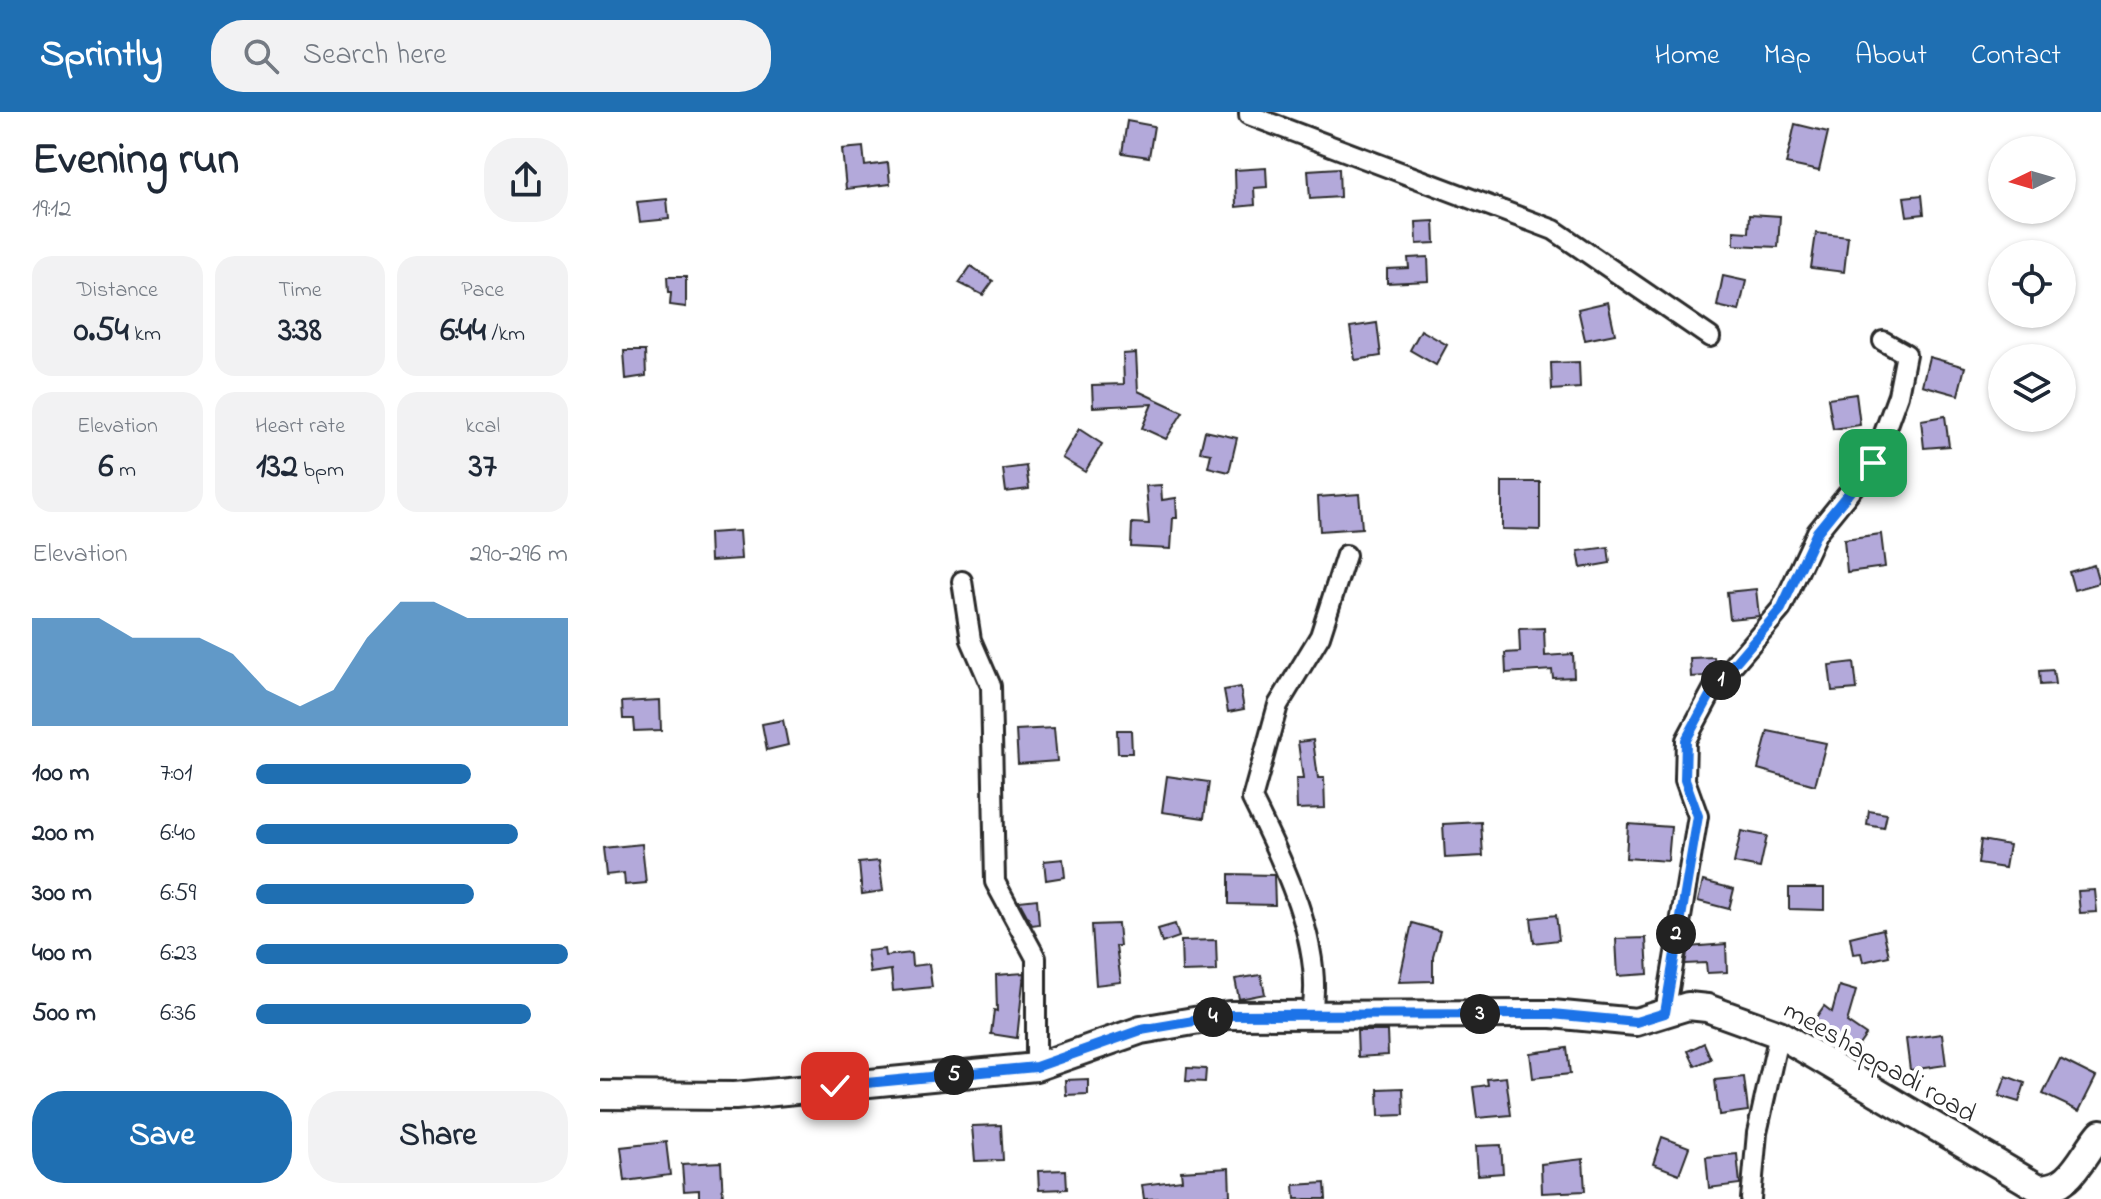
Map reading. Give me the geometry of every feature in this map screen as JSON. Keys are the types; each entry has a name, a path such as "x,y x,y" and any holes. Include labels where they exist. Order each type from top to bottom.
{"street":[{"path":"1249,112 1249,115 1554,230 1710,337"},
{"path":"1665,1013 1698,816 1685,780 1686,740 1715,686 1781,609 1817,532 1873,463 1898,395 1906,354 1883,341"},
{"path":"1312,1012 1315,959 1275,844 1252,799 1278,705 1320,636 1346,555"},
{"path":"962,581 971,640 991,686 995,882 1036,958 1036,1067"},
{"name":"meeshappadi road","path":"600,1095 735,1096 1036,1067 1141,1030 1229,1015 1312,1012 1552,1014 1636,1022 1688,1006 1707,1008 1779,1034 2037,1187 2052,1189 2066,1182 2101,1133"},
{"path":"1751,1199 1757,1133 1779,1034"}],"building":[{"path":"1127,121 1154,126 1149,157 1122,153"},
{"path":"1795,124 1828,132 1819,171 1786,164"},
{"path":"863,147 865,166 888,163 890,184 846,189 842,149"},
{"path":"1266,168 1267,187 1254,188 1255,205 1236,207 1235,170"},
{"path":"1339,168 1340,197 1310,199 1308,170"},
{"path":"1922,195 1924,214 1907,216 1904,197"},
{"path":"667,199 669,219 640,222 637,202"},
{"path":"1750,214 1780,216 1778,247 1734,245 1734,231 1749,232"},
{"path":"1434,221 1435,243 1417,244 1416,222"},
{"path":"1816,233 1848,237 1844,272 1811,268"},
{"path":"1428,257 1429,281 1387,283 1387,269 1409,268 1408,258"},
{"path":"971,266 993,281 983,295 959,283"},
{"path":"1723,276 1746,281 1739,311 1717,306"},
{"path":"667,277 686,277 686,307 670,305"},
{"path":"1608,302 1615,334 1585,340 1578,309"},
{"path":"1377,323 1381,356 1355,360 1350,327"},
{"path":"1421,330 1447,345 1436,365 1410,350"},
{"path":"624,351 645,351 646,376 626,379"},
{"path":"1136,353 1138,391 1183,412 1166,439 1142,428 1152,404 1093,407 1092,385 1124,384 1123,354"},
{"path":"1929,357 1965,367 1958,395 1922,385"},
{"path":"1579,362 1580,388 1552,390 1551,363"},
{"path":"1856,394 1860,425 1833,429 1828,398"},
{"path":"1945,416 1949,446 1924,448 1921,420"},
{"path":"1079,429 1102,444 1085,472 1062,458"},
{"path":"1205,431 1237,438 1229,472 1208,467 1211,454 1200,452"},
{"path":"1026,466 1029,489 1006,492 1003,469"},
{"path":"1502,482 1540,482 1540,530 1502,529"},
{"path":"1161,485 1162,500 1176,498 1177,518 1173,518 1171,549 1131,547 1132,523 1149,524 1146,486"},
{"path":"1359,494 1362,528 1320,531 1318,497"},
{"path":"739,531 741,559 710,561 709,533"},
{"path":"1881,534 1885,567 1847,572 1844,539"},
{"path":"1608,547 1610,563 1581,568 1578,551"},
{"path":"2094,565 2099,583 2074,590 2069,572"},
{"path":"1756,589 1759,616 1730,619 1727,592"},
{"path":"1544,628 1545,656 1573,654 1574,677 1553,678 1552,670 1506,673 1505,653 1520,652 1519,629"},
{"path":"1714,657 1715,668 1707,676 1691,677 1690,658"},
{"path":"1854,662 1857,689 1832,691 1829,665"},
{"path":"2053,670 2055,684 2040,685 2039,671"},
{"path":"1240,687 1244,709 1228,712 1224,690"},
{"path":"660,700 661,730 634,731 633,719 623,719 622,702"},
{"path":"783,720 788,745 767,750 762,724"},
{"path":"1054,728 1057,761 1018,764 1016,730"},
{"path":"1117,730 1131,730 1132,753 1118,753"},
{"path":"1768,731 1826,743 1815,785 1758,769"},
{"path":"1313,740 1318,778 1324,778 1325,808 1297,809 1296,779 1303,779 1298,742"},
{"path":"1167,776 1209,782 1204,818 1162,812"},
{"path":"1869,811 1887,814 1884,828 1867,825"},
{"path":"1481,822 1483,856 1445,858 1443,824"},
{"path":"1628,824 1671,827 1668,861 1626,858"},
{"path":"1741,831 1767,836 1760,868 1734,863"},
{"path":"1981,840 2009,845 2005,868 1978,864"},
{"path":"642,844 646,883 625,885 624,873 606,875 603,848"},
{"path":"1063,859 1065,877 1046,880 1044,861"},
{"path":"879,861 883,891 862,894 859,863"},
{"path":"1229,874 1274,875 1275,905 1229,904"},
{"path":"1703,881 1734,889 1729,909 1698,901"},
{"path":"1789,888 1824,888 1824,910 1789,909"},
{"path":"2095,890 2097,912 2080,913 2078,891"},
{"path":"1037,899 1039,924 1032,925 1019,901"},
{"path":"1556,915 1559,940 1534,943 1531,918"},
{"path":"1412,923 1440,931 1433,956 1433,981 1399,982"},
{"path":"1118,924 1120,946 1116,946 1121,982 1096,985 1092,925"},
{"path":"1175,924 1179,937 1162,943 1158,929"},
{"path":"1883,929 1889,956 1863,962 1861,953 1853,954 1850,937"},
{"path":"1646,938 1648,974 1618,976 1616,939"},
{"path":"1216,940 1217,971 1182,972 1181,941"},
{"path":"1726,944 1727,972 1707,973 1706,963 1685,964 1688,947"},
{"path":"884,949 885,956 911,953 912,966 929,964 932,987 893,991 891,970 870,973 867,951"},
{"path":"1024,973 1017,1038 991,1034 994,1010 997,1011 996,975"},
{"path":"1261,975 1265,994 1239,999 1235,979"},
{"path":"1839,986 1856,991 1847,1022 1866,1035 1850,1058 1808,1029 1824,1006 1832,1012"},
{"path":"1357,1031 1387,1031 1388,1055 1358,1057"},
{"path":"1942,1034 1946,1065 1910,1070 1906,1039"},
{"path":"1704,1043 1711,1059 1695,1066 1688,1051"},
{"path":"1567,1048 1570,1074 1533,1078 1530,1053"},
{"path":"2060,1059 2096,1077 2079,1111 2043,1094"},
{"path":"1187,1068 1206,1069 1205,1082 1186,1081"},
{"path":"2006,1076 2025,1083 2019,1102 1999,1096"},
{"path":"1506,1077 1511,1115 1477,1118 1473,1087 1488,1085 1487,1079"},
{"path":"1744,1077 1748,1111 1719,1115 1715,1080"},
{"path":"1088,1079 1088,1094 1066,1095 1065,1080"},
{"path":"1403,1088 1404,1115 1379,1116 1378,1089"},
{"path":"1001,1125 1003,1160 975,1161 972,1126"},
{"path":"1662,1137 1689,1147 1679,1174 1653,1164"},
{"path":"666,1142 670,1175 625,1181 621,1147"},
{"path":"1501,1145 1503,1173 1478,1175 1476,1146"},
{"path":"1737,1154 1740,1184 1709,1188 1706,1157"},
{"path":"1583,1159 1585,1191 1542,1193 1541,1164"},
{"path":"721,1162 723,1199 699,1199 699,1190 684,1191 682,1164"},
{"path":"1229,1168 1230,1196 1144,1199 1142,1185 1182,1180 1181,1171"},
{"path":"1066,1170 1067,1189 1039,1190 1038,1171"},
{"path":"1325,1183 1326,1199 1295,1199 1294,1185"}],"route":[{"path":"835,1086 1036,1067 1141,1030 1229,1015 1312,1012 1552,1014 1636,1022 1665,1013 1685,878 1698,816 1685,780 1686,740 1715,686 1781,609 1817,532 1873,463"}]}
